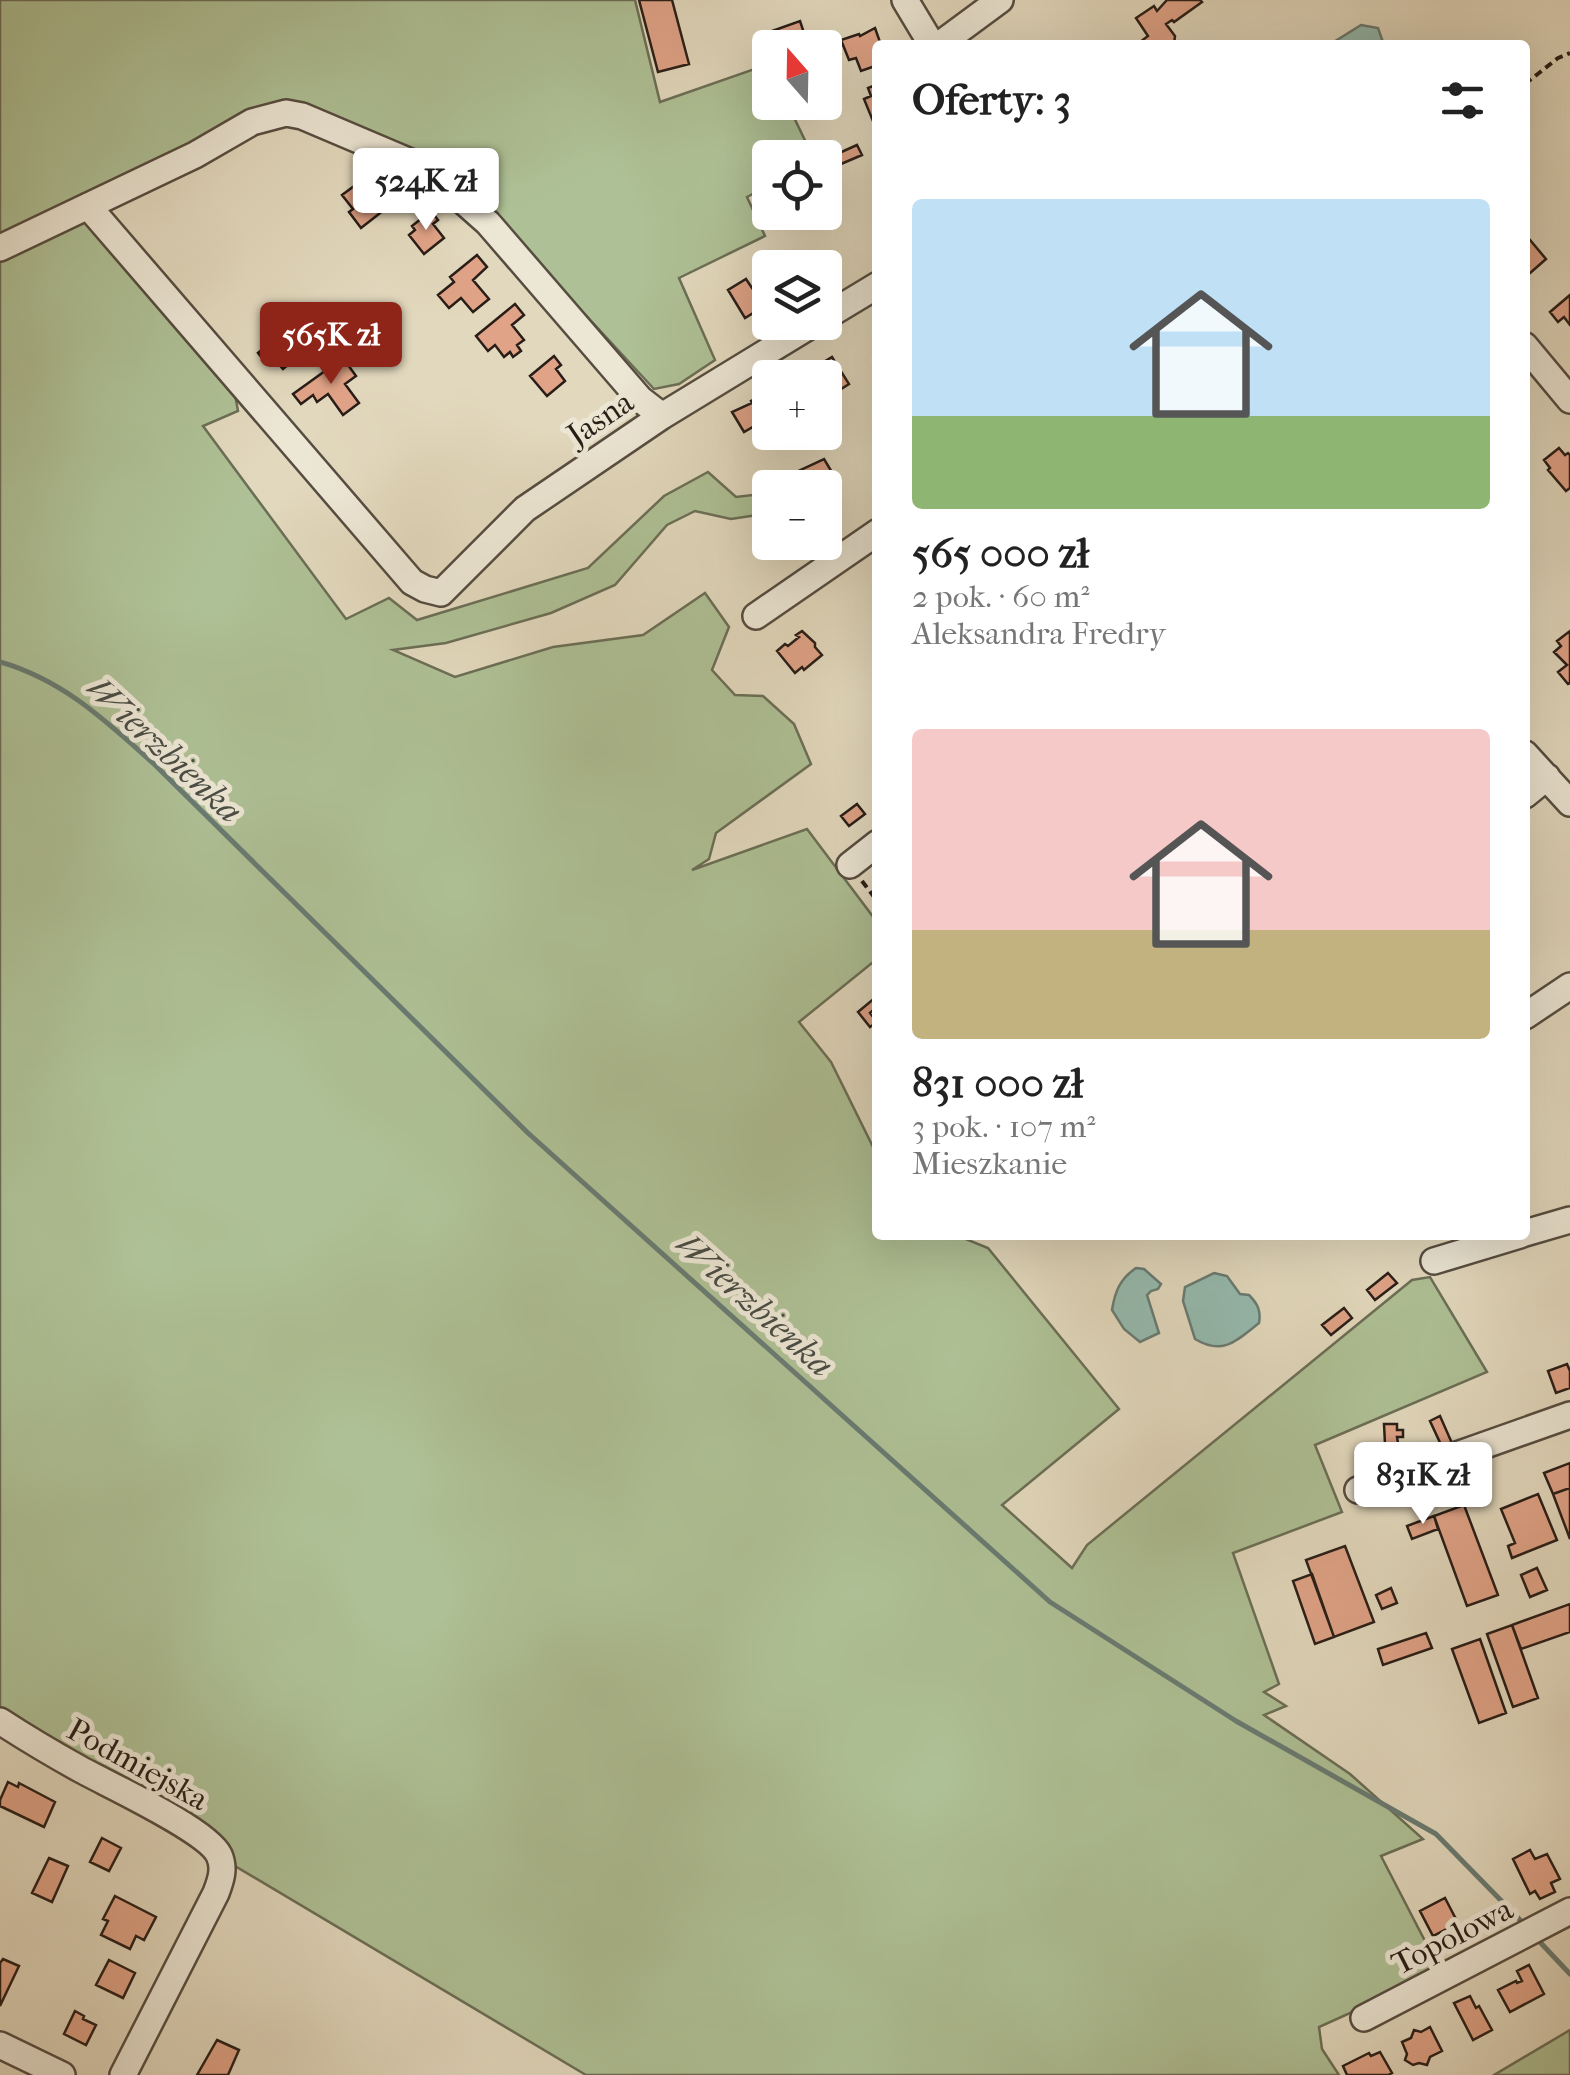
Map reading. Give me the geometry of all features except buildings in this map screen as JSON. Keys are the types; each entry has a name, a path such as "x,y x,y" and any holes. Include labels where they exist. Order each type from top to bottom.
{"street":[{"path":"905,0 932,40"},
{"path":"942,40 1000,0"},
{"path":"0,248 195,155 252,122 286,113 302,116 426,169 488,223 640,399 662,416"},
{"name":"Jasna","path":"88,206 412,582 441,593 525,509 662,416 787,340"},
{"path":"842,307 872,289"},
{"path":"1530,352 1570,400"},
{"path":"756,616 872,536"},
{"path":"1530,759 1570,803"},
{"path":"1530,791 1547,777"},
{"path":"850,866 872,849"},
{"path":"1530,1013 1570,986"},
{"path":"1530,1232 1570,1220"},
{"path":"1434,1261 1502,1240"},
{"path":"1358,1490 1570,1415"},
{"name":"Podmiejska","path":"0,1720 210,1842 222,1865 222,1878 123,2075"},
{"name":"Topolowa","path":"1364,2018 1570,1911"},
{"path":"0,2045 62,2075"}],"path":[{"path":"1530,80 1570,52"},
{"path":"850,866 872,894"}],"green space":[{"path":"0,0 635,0 660,102 752,70 752,120 795,120 805,140 752,140 752,194 747,197 752,208 752,230 762,230 765,236 679,278 715,360 679,384 654,389 445,163 299,104 92,199 231,372 238,411 203,426 346,619 389,598 417,620 588,568 664,496 708,472 736,497 752,495 752,516 731,519 695,511 667,525 615,585 551,613 446,643 393,650 455,677 553,647 643,635 705,593 729,627 712,670 735,695 763,696 794,724 811,764 716,833 709,859 692,870 807,829 872,915 872,963 799,1022 831,1062 872,1145 872,1240 968,1240 988,1248 1119,1409 1002,1505 1072,1568 1087,1545 1412,1280 1430,1277 1487,1372 1315,1445 1342,1512 1233,1553 1279,1684 1264,1692 1286,1706 1264,1715 1350,1774 1423,1839 1381,1856 1441,1972 1319,2027 1322,2049 1339,2075 586,2075 235,1866 223,1847 0,1711"},
{"path":"1570,2030 1570,2075 1494,2075"}],"water":[{"path":"1361,25 1378,28 1382,40 1337,40"},
{"path":"1136,1268 1144,1269 1161,1284 1147,1295 1159,1333 1140,1342 1124,1329 1112,1310 1119,1286"},
{"path":"1214,1273 1227,1276 1240,1294 1249,1295 1260,1315 1259,1323 1221,1346 1195,1339 1183,1301 1185,1287"}],"waterway":[{"name":"Wierzbienka","path":"0,662 64,691 154,764 528,1133 1050,1602 1236,1721 1436,1834 1524,1924"},
{"name":"Wierzbienka","path":"1538,1940 1570,1974"}]}
